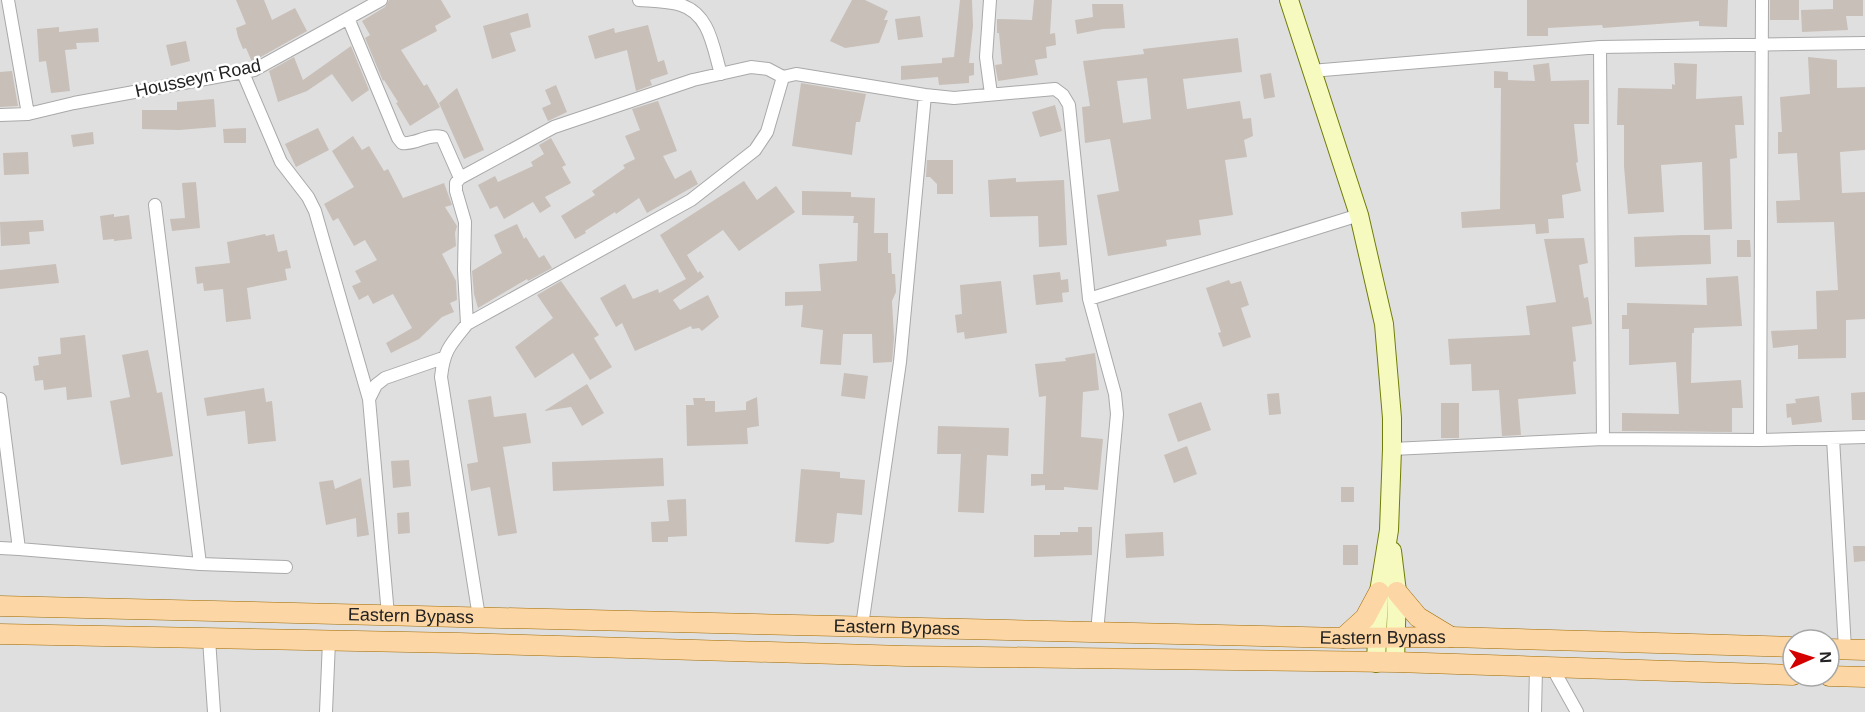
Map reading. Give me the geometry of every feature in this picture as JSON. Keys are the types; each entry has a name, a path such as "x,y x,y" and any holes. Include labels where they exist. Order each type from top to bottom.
{"main road":[{"path":"1343,638 1388,592 1418,617 1451,637"},
{"name":"Eastern Bypass","path":"0,606 1343,638 1451,637 1781,647"},
{"name":"Eastern Bypass","path":"0,634 905,656 1385,663 1781,675"},
{"path":"1841,649 1865,650"},
{"path":"1841,676 1865,677"}],"street":[{"path":"8,0 28,114"},
{"name":"Housseyn Road","path":"0,115 28,114 74,103 243,73 264,66 381,0"},
{"path":"639,0 680,4 694,10 703,19 721,74"},
{"path":"990,0 986,57 991,94"},
{"path":"1289,0 1359,215 1384,324 1392,418 1385,663"},
{"path":"1760,440 1762,0"},
{"path":"348,18 398,138 402,143 410,144 435,135 442,137 460,178"},
{"path":"1311,71 1600,47 1865,43"},
{"path":"1600,47 1603,439"},
{"path":"467,324 464,270 465,222 456,191 456,183 460,178 554,127 693,80 752,67 768,69 783,77"},
{"path":"243,73 281,162 308,197 315,211 369,399 388,615"},
{"path":"783,77 796,74 954,98 1055,89 1063,95 1069,105 1089,299 1115,394 1117,414 1097,632"},
{"path":"479,617 441,377 443,358 448,347 467,324 691,200 755,150 768,132 783,77"},
{"path":"862,626 900,362 925,95"},
{"path":"155,206 200,564"},
{"path":"1089,299 1359,215"},
{"path":"369,399 376,386 385,378 443,358"},
{"path":"0,399 19,549"},
{"path":"1392,449 1603,439 1760,440 1865,437"},
{"path":"1833,438 1837,628"},
{"path":"0,548 200,564 286,567"},
{"path":"209,639 214,712"},
{"path":"326,712 329,641"},
{"path":"1535,712 1545,668"},
{"path":"1545,668 1576,712"}],"shaded area":[{"path":"0,0 1865,0 1865,712 0,712"}],"building":[{"path":"236,0 264,0 272,20 295,8 307,31 252,62 238,37 236,28 246,24"},
{"path":"389,0 441,0 451,17 435,26 437,31 401,50 424,86 427,84 440,107 410,126 396,103 398,102 383,81 365,38 370,35 362,21 385,7"},
{"path":"852,0 865,0 888,11 884,20 888,20 879,43 845,48 830,41"},
{"path":"960,0 972,0 973,26 969,63 974,63 974,75 969,76 969,83 939,85 938,77 901,80 901,66 942,63 942,58 954,57"},
{"path":"1034,0 1052,0 1050,34 1055,33 1056,45 1046,47 1047,58 1035,60 1038,75 998,81 995,65 1002,64 997,19 1032,20"},
{"path":"1527,0 1728,0 1727,27 1699,26 1699,21 1603,28 1602,25 1548,28 1548,36 1527,36"},
{"path":"1770,0 1799,0 1799,20 1770,20"},
{"path":"1833,0 1863,0 1863,16 1846,16 1848,30 1802,32 1801,10 1833,9"},
{"path":"1092,4 1123,4 1125,28 1077,34 1075,20 1093,17"},
{"path":"528,13 531,27 510,33 516,51 492,59 483,26"},
{"path":"920,16 923,37 898,40 895,19"},
{"path":"648,25 658,62 664,60 668,74 650,80 652,85 636,91 627,50 595,59 588,36 614,28 615,33"},
{"path":"59,27 59,32 98,28 99,42 76,43 77,49 65,50 70,91 51,93 46,61 39,62 37,29"},
{"path":"1238,38 1242,72 1183,79 1187,109 1240,101 1243,119 1251,118 1253,136 1244,140 1247,157 1225,160 1233,215 1199,220 1201,235 1166,240 1167,246 1108,256 1097,195 1119,191 1110,139 1085,143 1082,107 1090,106 1083,61 1144,54 1143,49","holes":["1147,78 1151,119 1123,123 1117,81"]},
{"path":"186,41 190,61 171,66 166,45"},
{"path":"351,46 369,90 352,102 332,74 307,91 278,102 269,71 294,57 303,80"},
{"path":"1808,57 1837,60 1837,88 1865,87 1865,150 1840,152 1842,193 1865,192 1865,319 1846,320 1846,358 1798,359 1798,345 1773,348 1771,331 1817,329 1816,291 1838,290 1834,222 1777,223 1776,201 1800,200 1797,153 1778,154 1778,132 1782,132 1780,97 1810,94"},
{"path":"1549,63 1551,81 1589,80 1589,124 1574,124 1578,162 1576,163 1581,191 1562,195 1564,218 1548,219 1549,233 1536,234 1535,224 1462,228 1461,212 1500,209 1501,88 1494,88 1494,71 1508,72 1508,80 1535,81 1533,65"},
{"path":"1674,63 1697,64 1696,99 1742,96 1744,125 1735,125 1737,158 1730,159 1732,229 1704,230 1702,162 1661,165 1664,212 1628,214 1624,166 1624,125 1617,125 1618,88 1672,89 1672,84 1675,85"},
{"path":"12,71 18,106 0,107 0,72"},
{"path":"1271,73 1275,97 1264,99 1260,75"},
{"path":"801,83 866,94 860,122 856,122 852,155 792,146"},
{"path":"556,85 567,112 548,121 542,108 551,104 545,90"},
{"path":"457,88 484,150 464,159 439,103"},
{"path":"214,99 216,127 179,130 142,129 142,110 177,110 177,102"},
{"path":"658,101 677,151 663,156 675,179 691,170 698,184 647,213 639,198 575,239 561,216 595,195 592,191 625,168 623,165 635,159 625,136 640,130 632,109"},
{"path":"1055,105 1062,131 1040,137 1032,112"},
{"path":"246,128 246,143 224,143 223,129"},
{"path":"318,128 329,150 296,167 285,144"},
{"path":"93,132 94,144 73,147 71,135"},
{"path":"353,136 362,150 369,146 384,171 388,169 403,198 444,183 452,205 445,207 457,226 456,246 442,254 456,281 457,300 450,303 454,312 442,317 419,339 391,353 386,343 412,328 393,294 373,304 368,295 359,300 352,286 361,282 355,271 377,260 365,240 354,246 338,218 333,221 324,204 354,187 332,151"},
{"path":"551,138 566,165 562,167 571,183 545,197 551,206 540,213 533,202 504,219 497,206 490,209 478,185 495,176 498,182 533,166 531,162 544,154 539,145"},
{"path":"28,152 29,174 4,175 3,153"},
{"path":"927,160 953,160 953,194 937,194 937,184 930,177 926,177"},
{"path":"1016,178 1016,182 1064,180 1067,245 1039,247 1038,216 990,217 988,180"},
{"path":"744,181 757,200 776,186 795,212 739,251 723,230 687,255 698,273 700,271 704,277 673,300 680,310 708,295 719,317 702,331 699,328 692,329 691,326 635,351 622,323 616,327 600,298 625,284 633,299 658,289 659,293 686,279 660,235"},
{"path":"196,182 200,228 172,231 170,219 185,218 182,183"},
{"path":"802,191 851,192 851,197 875,198 874,233 888,233 888,253 891,253 892,274 895,274 896,292 892,301 894,338 892,362 873,363 872,334 843,334 841,365 820,364 823,330 801,327 803,305 785,306 785,292 821,291 819,264 857,261 858,223 853,223 854,216 802,215"},
{"path":"114,214 114,217 129,215 132,239 103,240 100,216"},
{"path":"43,220 44,231 29,232 30,244 1,246 0,222"},
{"path":"517,224 524,239 526,237 539,258 544,255 552,268 528,281 527,279 478,308 472,271 502,253 494,235"},
{"path":"265,234 266,236 274,234 278,252 287,250 291,268 285,269 287,280 247,288 251,319 226,322 223,289 204,291 203,283 197,284 195,267 230,263 227,242"},
{"path":"1710,235 1711,264 1635,267 1634,237"},
{"path":"1584,238 1588,263 1579,265 1584,298 1588,297 1592,324 1572,327 1576,361 1573,362 1576,394 1518,399 1521,435 1502,436 1499,390 1472,391 1471,364 1450,365 1448,339 1530,335 1526,306 1556,302 1544,239"},
{"path":"1737,240 1750,240 1751,257 1737,257"},
{"path":"56,264 59,283 0,289 0,270"},
{"path":"1060,272 1061,280 1068,279 1069,292 1062,293 1063,302 1036,305 1033,275"},
{"path":"1738,276 1742,326 1694,328 1694,333 1692,333 1691,383 1741,380 1743,408 1732,408 1732,432 1622,431 1622,413 1679,414 1676,362 1629,365 1629,329 1622,329 1622,315 1627,315 1627,303 1707,305 1706,278"},
{"path":"1229,280 1231,284 1241,281 1249,305 1241,308 1251,337 1223,347 1218,333 1221,332 1206,288"},
{"path":"561,281 599,335 594,338 612,367 590,380 573,353 535,378 515,347 553,318 537,295"},
{"path":"1001,281 1007,333 965,339 964,332 957,333 955,315 962,314 960,285"},
{"path":"85,335 92,397 67,400 66,387 44,390 43,380 35,381 33,366 39,365 38,357 61,354 60,338"},
{"path":"148,350 157,393 162,392 173,456 121,465 110,401 130,397 122,355"},
{"path":"1095,353 1099,390 1083,392 1081,437 1103,439 1098,490 1064,487 1064,490 1045,490 1045,485 1031,486 1031,474 1043,474 1046,396 1039,397 1035,364 1066,361 1065,358"},
{"path":"844,373 868,376 865,399 841,396"},
{"path":"587,384 604,413 582,426 571,407 544,411"},
{"path":"264,388 266,402 272,401 276,441 248,444 245,411 207,416 204,398"},
{"path":"1865,392 1865,420 1852,420 1851,393"},
{"path":"1279,393 1281,414 1269,415 1267,394"},
{"path":"491,396 494,417 526,413 531,443 503,447 517,533 498,536 490,487 471,491 467,464 478,462 468,400"},
{"path":"1819,396 1822,422 1792,425 1791,417 1787,418 1786,404 1796,403 1795,399"},
{"path":"757,397 759,426 747,428 748,444 687,446 686,405 694,405 693,398 715,401 715,412 746,410 746,402"},
{"path":"1201,402 1211,430 1178,442 1168,414"},
{"path":"1441,403 1459,403 1459,438 1441,438"},
{"path":"938,426 1009,428 1008,456 987,455 984,513 958,512 961,454 937,454"},
{"path":"1187,446 1197,474 1174,483 1164,455"},
{"path":"663,458 664,486 553,491 552,462"},
{"path":"409,460 411,486 393,488 391,461"},
{"path":"801,469 840,472 840,478 865,480 862,515 837,513 834,542 828,544 795,542"},
{"path":"361,478 369,535 357,537 356,518 326,525 319,482 333,480 335,489"},
{"path":"1341,487 1354,487 1354,502 1341,502"},
{"path":"686,499 687,536 668,537 668,542 652,542 651,522 669,521 667,500"},
{"path":"409,512 410,533 398,534 397,513"},
{"path":"1078,527 1092,527 1092,555 1034,557 1034,535 1078,532"},
{"path":"1163,532 1164,556 1126,558 1125,534"},
{"path":"1343,545 1358,545 1358,565 1343,565"},
{"path":"1853,546 1865,546 1865,561 1854,562"}]}
